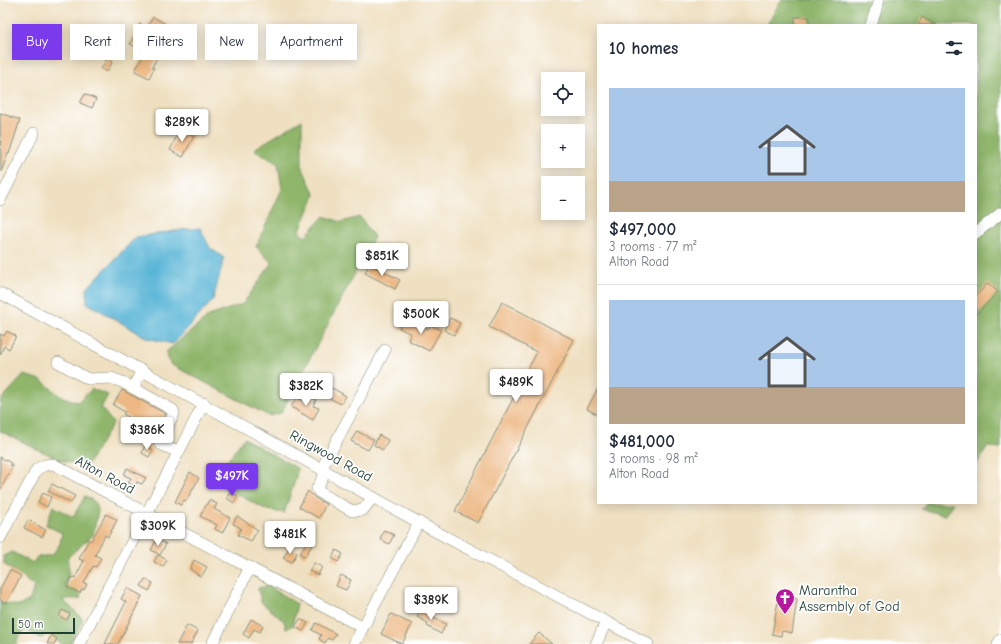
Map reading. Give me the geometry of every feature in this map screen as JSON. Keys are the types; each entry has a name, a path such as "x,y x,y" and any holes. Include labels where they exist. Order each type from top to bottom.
{"street":[{"path":"871,24 879,0"},
{"path":"0,200 34,132"},
{"path":"977,232 1001,214"},
{"name":"Ringwood Road","path":"0,294 204,403 419,522 648,644"},
{"path":"373,496 363,510 352,511 319,492 317,489 324,470 385,350"},
{"path":"58,362 88,379 111,378 133,388 173,410 174,413 160,444 178,452"},
{"path":"133,388 142,370"},
{"path":"79,644 204,403"},
{"name":"Alton Road","path":"0,538 27,485 37,470 45,465 53,464 362,627"},
{"path":"354,644 419,522"},
{"path":"212,644 250,568"},
{"path":"596,644 606,622"},
{"path":"998,644 1001,639"}],"green space":[{"path":"781,0 1001,0 1001,448 987,447 977,463 977,24 768,24"},
{"path":"302,120 302,167 315,195 299,232 305,237 324,216 341,222 360,217 374,237 281,413 269,416 170,364 166,352 209,316 243,304 272,263 256,247 282,189 278,164 254,149"},
{"path":"24,375 41,380 60,396 78,402 92,389 108,395 101,408 113,423 86,467 60,460 0,431 0,401"},
{"path":"244,438 297,468 296,478 284,513 267,510 218,484 227,461"},
{"path":"85,496 95,502 98,511 93,535 68,557 69,574 65,584 81,595 80,599 62,599 83,619 70,644 61,644 49,634 40,638 25,629 16,641 19,644 0,644 0,602 19,606 30,600 34,586 4,564 3,556 12,552 33,563 37,557 52,555 60,544 62,533 46,525 53,506 73,517"},
{"path":"925,504 952,504 945,515 921,509"},
{"path":"268,586 297,604 292,626 286,629 284,621 261,602 258,588"}],"water":[{"path":"200,228 210,248 224,258 213,300 173,344 147,338 87,303 87,288 136,237"}],"building":[{"path":"153,17 166,24 149,24"},
{"path":"795,17 809,17 809,24 795,24"},
{"path":"922,17 934,24 918,24"},
{"path":"133,38 133,46 130,44"},
{"path":"106,60 113,61 107,72 101,69"},
{"path":"141,60 156,60 149,78 135,71"},
{"path":"85,94 96,99 92,108 80,103"},
{"path":"0,113 20,120 9,154 8,153 1,172"},
{"path":"180,129 194,136 183,157 170,150"},
{"path":"369,264 400,280 395,289 365,273"},
{"path":"988,283 998,292 977,314 977,295"},
{"path":"502,302 574,340 478,523 455,511 537,352 489,327"},
{"path":"450,318 460,323 454,335 444,330"},
{"path":"404,319 423,330 424,327 428,329 431,325 441,330 429,351 408,340 411,334 399,328"},
{"path":"7,331 16,336 9,349 4,346 0,355 0,334 4,336"},
{"path":"332,388 346,396 341,404 327,397"},
{"path":"122,390 166,414 157,432 123,414 125,412 113,405"},
{"path":"597,390 597,414 587,409"},
{"path":"309,396 316,400 313,406 319,408 313,420 291,407 296,398 306,401"},
{"path":"357,431 374,440 368,450 351,441"},
{"path":"379,435 388,440 383,450 374,445"},
{"path":"145,445 153,450 149,457 142,453"},
{"path":"0,457 11,463 10,465 13,466 0,490"},
{"path":"127,468 146,478 142,484 137,482 135,486 128,483 131,478 124,475"},
{"path":"190,472 199,478 186,501 184,500 181,505 175,502"},
{"path":"52,484 75,496 71,503 48,491"},
{"path":"308,491 315,498 326,504 319,518 299,507"},
{"path":"230,492 238,496 234,503 227,498"},
{"path":"43,493 51,497 47,507 38,502"},
{"path":"209,500 217,504 214,509 230,518 222,533 215,529 217,525 200,516"},
{"path":"106,514 117,520 108,537 105,535 95,555 101,558 96,567 93,566 84,583 87,584 84,590 82,589 80,593 67,587 72,577 75,578 84,561 79,559 89,539 91,541"},
{"path":"237,516 258,530 251,541 238,535 241,528 233,524"},
{"path":"28,520 46,530 42,537 24,528"},
{"path":"384,530 394,535 389,544 380,539"},
{"path":"157,539 166,544 160,555 151,550"},
{"path":"306,542 312,545 305,557 300,554"},
{"path":"289,548 297,553 292,562 283,558"},
{"path":"336,550 343,554 338,562 332,558"},
{"path":"158,555 167,560 163,567 154,562"},
{"path":"194,560 207,567 201,577 190,569"},
{"path":"314,563 322,567 318,575 309,571"},
{"path":"10,570 21,576 6,603 0,600 0,589"},
{"path":"341,575 351,580 346,590 336,586"},
{"path":"145,579 153,583 149,591 141,586"},
{"path":"127,588 142,596 118,644 105,644 126,602 121,599"},
{"path":"779,596 797,599 792,633 782,631 781,636 772,634"},
{"path":"421,608 434,614 432,617 446,624 441,634 427,626 428,623 417,617"},
{"path":"62,610 70,614 67,620 59,616"},
{"path":"391,614 412,624 402,644 381,634"},
{"path":"251,619 263,626 260,632 254,629 249,638 243,634"},
{"path":"300,619 308,623 303,631 295,627"},
{"path":"316,623 336,634 332,640 328,638 325,643 319,639 321,635 312,630"},
{"path":"187,625 198,631 191,644 177,644"},
{"path":"539,633 552,644 529,644"},
{"path":"51,635 57,639 54,644 47,644"}],"place":[{"name":"Marantha Assembly of God","path":"785,615"}]}
